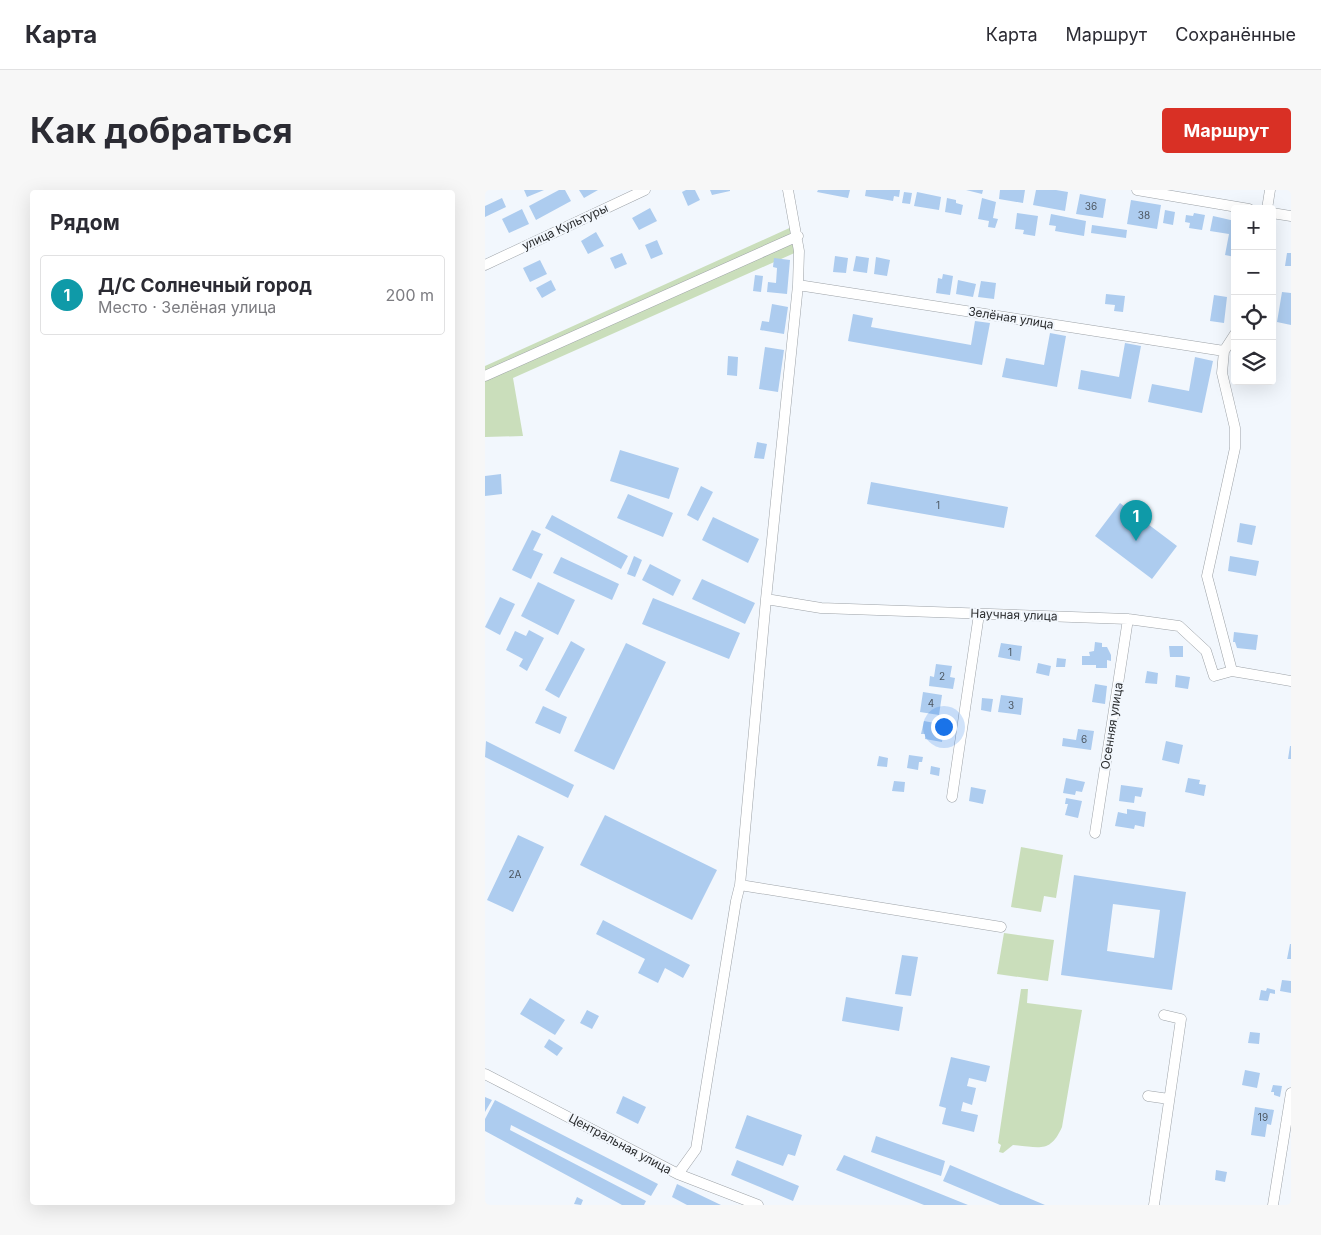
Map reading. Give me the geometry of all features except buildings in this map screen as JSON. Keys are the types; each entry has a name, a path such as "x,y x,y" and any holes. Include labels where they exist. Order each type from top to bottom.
{"street":[{"name":"улица Культуры","path":"485,265 645,190"},
{"path":"678,1174 696,1149 740,885 766,599 798,285 798,236 788,190"},
{"path":"1137,190 1231,206"},
{"path":"1268,205 1270,190"},
{"path":"1276,214 1291,216"},
{"path":"485,376 798,236"},
{"name":"Зелёная улица","path":"798,285 1224,351"},
{"path":"1231,340 1224,351 1222,373 1233,420 1235,448 1207,576 1232,670 1291,681"},
{"name":"Научная улица","path":"766,599 821,608 1128,619 1179,626 1206,651 1214,676 1232,670"},
{"path":"952,797 979,614"},
{"name":"Осенняя улица","path":"1095,833 1128,619"},
{"path":"740,885 1001,926"},
{"path":"1154,1205 1181,1019 1164,1015"},
{"name":"Центральная улица","path":"485,1074 678,1174 758,1205"},
{"path":"1273,1205 1291,1093"},
{"path":"1148,1096 1169,1100"}],"green space":[{"path":"796,225 799,251 513,378 523,436 485,437 485,366"},
{"path":"1021,847 1063,855 1056,898 1044,896 1041,912 1011,907"},
{"path":"1004,933 1054,940 1048,981 997,974"},
{"path":"1021,989 1028,989 1027,1003 1082,1010 1062,1127 1058,1136 1043,1147 1013,1145 1003,1153 999,1152 1001,1145 998,1143"}],"place":[{"name":"Д/С Солнечный город","path":"1136,541"}]}
